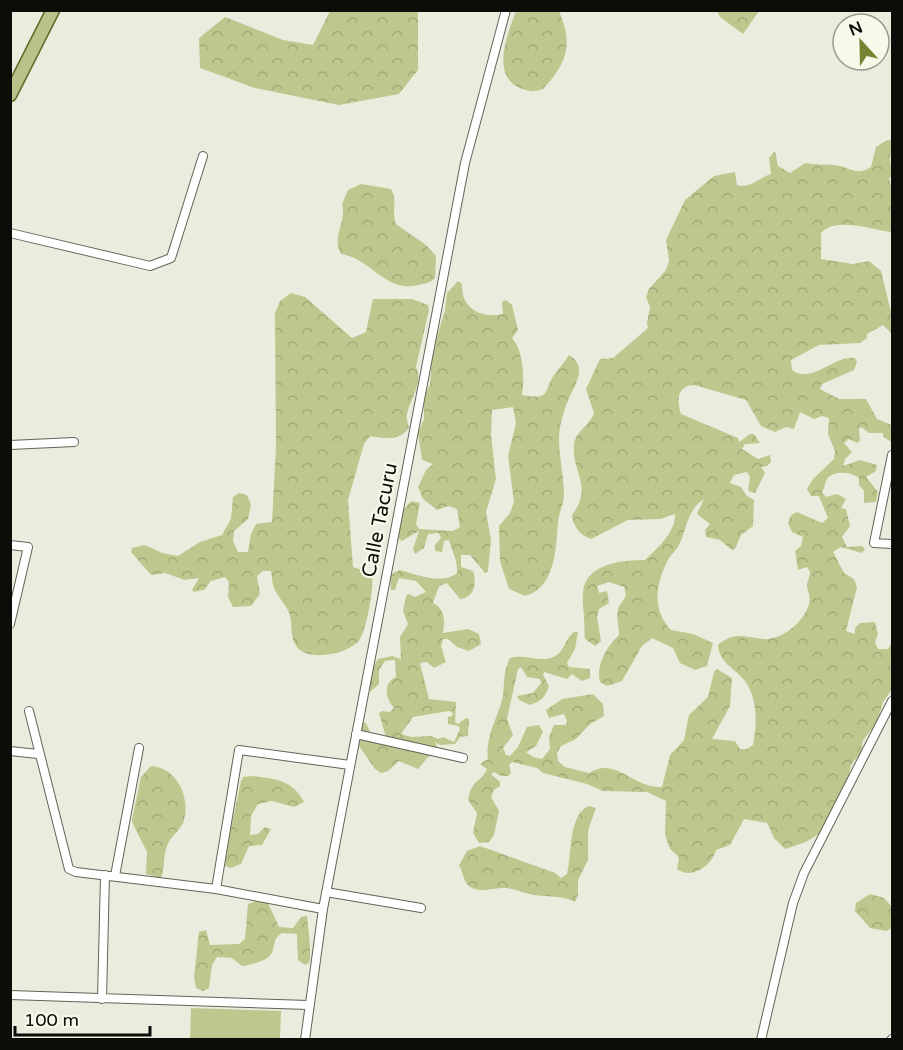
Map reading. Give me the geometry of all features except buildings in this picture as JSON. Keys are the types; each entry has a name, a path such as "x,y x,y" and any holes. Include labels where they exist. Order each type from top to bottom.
{"main road":[{"path":"10,95 53,10"}],"street":[{"name":"Calle Tacuru","path":"305,1040 308,1005 326,892 465,163 506,10"},
{"path":"10,233 150,266 158,265 171,258 203,156"},
{"path":"10,445 74,441"},
{"path":"892,455 874,543 892,544"},
{"path":"10,546 28,547 10,624"},
{"path":"761,1040 794,903 804,873 892,701"},
{"path":"29,711 66,863 76,872 216,889 323,909"},
{"path":"356,734 463,758"},
{"path":"115,876 139,748"},
{"path":"216,889 239,750 350,765"},
{"path":"10,751 38,754"},
{"path":"102,999 105,875"},
{"path":"326,892 421,908"},
{"path":"10,995 308,1005"}],"green space":[{"path":"330,11 418,11 418,70 399,94 339,105 255,88 200,68 199,38 225,17 283,40 313,45"},
{"path":"516,11 559,11 566,33 567,43 563,61 543,89 537,91 520,88 511,82 503,64 506,42"},
{"path":"717,11 759,11 743,34 720,17"},
{"path":"887,140 892,140 890,160 892,175 889,179 892,190 892,232 845,225 827,228 821,233 821,259 853,264 869,261 881,271 892,316 892,334 883,325 867,334 867,338 860,343 819,345 791,360 792,370 799,374 807,374 847,358 855,358 857,362 854,370 822,384 820,389 839,399 866,399 877,419 892,425 892,442 883,437 883,433 869,433 861,427 859,429 860,441 857,443 849,439 844,443 852,452 845,459 843,466 860,460 877,465 876,471 866,477 878,492 876,502 864,503 864,491 859,485 859,478 847,473 830,476 822,493 826,497 837,494 846,499 841,508 846,509 850,526 842,537 847,547 862,546 865,549 862,553 841,547 833,552 844,573 854,579 857,587 846,631 855,634 855,628 860,623 875,622 878,634 875,642 878,649 888,649 892,642 892,689 883,702 877,723 863,740 861,752 851,765 847,786 822,832 806,842 785,849 774,838 767,823 744,819 730,845 716,850 706,866 694,872 683,872 677,869 679,857 670,849 665,835 666,801 647,792 603,791 587,784 543,773 537,768 512,762 509,765 511,773 508,776 501,776 494,772 491,774 500,782 500,786 494,790 491,797 499,811 494,835 489,842 479,843 473,833 477,813 468,800 474,784 487,769 480,764 488,759 489,738 502,698 510,658 551,658 560,653 574,632 578,632 575,649 567,663 569,667 590,669 590,678 582,681 572,674 567,679 544,672 543,675 549,686 548,690 542,698 530,705 519,700 517,696 533,693 541,683 540,679 527,677 521,667 518,669 507,719 513,735 503,748 506,755 510,756 518,747 527,727 539,725 543,732 536,746 526,752 542,759 550,749 549,737 554,725 566,725 567,721 564,714 549,718 546,710 562,699 593,694 603,704 604,716 590,724 576,739 561,746 557,753 558,761 565,767 589,773 608,768 616,770 642,783 662,787 670,755 684,740 689,715 708,697 714,672 717,669 732,678 730,706 712,739 735,741 740,749 747,749 753,745 756,721 752,696 745,681 721,656 718,645 734,636 763,639 777,637 797,624 806,611 810,601 807,586 810,572 807,567 798,570 795,551 801,546 803,537 792,532 788,523 791,515 797,512 822,523 828,518 819,496 811,496 807,489 813,479 834,459 835,451 828,434 829,418 822,416 814,419 800,412 794,429 786,427 775,432 761,426 746,400 694,385 681,391 679,404 681,414 738,438 739,442 750,434 754,434 760,443 745,444 742,449 758,459 770,455 771,462 761,467 765,473 755,493 748,491 750,477 747,472 734,475 730,483 741,487 747,496 754,500 753,526 741,535 735,549 732,550 720,540 706,537 705,530 710,524 697,514 704,499 691,513 679,545 669,558 661,576 658,595 660,613 671,630 693,634 713,643 707,666 695,670 680,663 673,648 652,638 642,646 622,681 607,686 600,682 599,669 607,650 619,635 617,612 625,597 625,591 624,587 609,582 597,586 599,593 607,591 609,603 599,609 597,617 601,641 595,646 585,639 583,592 586,582 598,569 607,565 645,560 669,534 675,514 660,519 628,520 591,539 578,530 572,515 578,505 582,487 574,454 574,444 577,435 594,413 586,389 600,359 613,358 648,328 650,307 646,297 649,289 666,270 669,261 666,240 685,200 714,176 735,172 737,185 746,186 771,174 769,158 775,151 778,166 790,173 805,163 866,170 871,167 876,147"},
{"path":"361,184 391,189 396,224 426,245 436,256 433,280 418,285 397,285 361,262 341,254 338,248 338,235 343,217 342,204 348,190"},
{"path":"458,281 462,284 468,305 487,315 503,314 502,302 506,300 512,305 518,330 512,338 519,349 522,365 522,395 542,396 569,355 575,360 579,371 578,378 566,407 559,434 564,498 555,554 549,575 535,592 525,596 509,589 500,561 499,526 510,513 514,502 508,456 516,423 513,407 492,410 491,435 496,479 486,512 491,540 488,571 485,573 470,555 461,555 461,567 473,571 474,589 465,598 460,599 447,583 439,586 433,603 442,612 443,633 468,629 479,634 481,644 469,651 457,647 448,639 443,639 441,646 446,662 434,668 427,662 420,663 429,699 456,702 455,722 458,724 466,718 469,719 468,736 460,737 455,744 440,745 435,742 439,751 427,758 418,769 399,761 388,771 381,773 375,769 359,746 359,728 362,722 366,723 373,738 387,741 379,713 390,712 394,708 387,695 387,687 396,677 395,660 385,661 379,670 379,684 370,692 370,673 378,659 392,656 401,659 400,637 408,624 403,611 406,596 409,594 415,597 426,592 416,581 399,578 395,590 391,590 390,575 400,570 437,579 451,577 457,573 456,560 449,540 444,541 442,552 435,551 435,545 441,538 439,533 428,534 424,548 415,554 413,549 419,531 402,541 398,538 403,510 411,501 420,503 416,524 419,529 453,531 460,527 457,509 449,506 437,510 423,499 418,487 426,470 433,464 422,460 418,433 424,419 424,395 430,385 432,354 445,310 447,293","holes":["449,711 453,713 448,717 448,724 459,726 460,729 454,742 443,737 438,739 431,736 411,737 401,734 413,717"]},
{"path":"291,293 305,297 352,338 366,332 373,299 412,299 428,305 429,310 416,367 417,385 407,414 409,428 396,437 370,436 364,444 348,500 353,567 371,573 372,578 370,606 365,626 360,639 355,644 341,652 323,655 306,653 294,643 289,612 274,588 271,571 263,571 257,576 260,594 251,606 233,607 228,597 229,582 225,577 211,581 204,590 194,592 192,590 199,578 185,580 165,573 151,575 131,552 132,548 145,545 162,553 178,556 200,542 222,535 231,519 233,497 239,493 247,495 251,505 248,519 234,531 233,541 238,552 248,552 251,534 256,524 272,522 276,447 275,313 280,301"},
{"path":"151,766 168,772 175,778 184,795 185,804 183,823 167,846 161,878 146,874 147,852 132,822 141,777"},
{"path":"243,777 275,779 288,784 304,802 294,807 272,801 258,804 251,816 250,835 258,834 265,827 271,829 262,845 249,846 241,864 231,868 225,866 224,861 241,781"},
{"path":"589,806 596,808 588,830 588,860 578,880 578,895 575,902 565,898 533,895 506,888 477,890 465,881 459,865 467,851 480,846 555,873 561,878 567,874 577,817"},
{"path":"870,894 884,898 892,907 892,928 886,931 870,928 855,911 856,903"},
{"path":"261,899 268,903 279,927 293,928 301,917 307,916 309,963 305,965 298,960 297,934 282,933 277,937 271,955 256,963 242,966 232,958 217,957 212,965 209,988 203,991 196,988 194,977 199,932 206,930 210,945 239,944 245,939 248,904"},
{"path":"191,1008 281,1011 280,1039 190,1039"}]}
